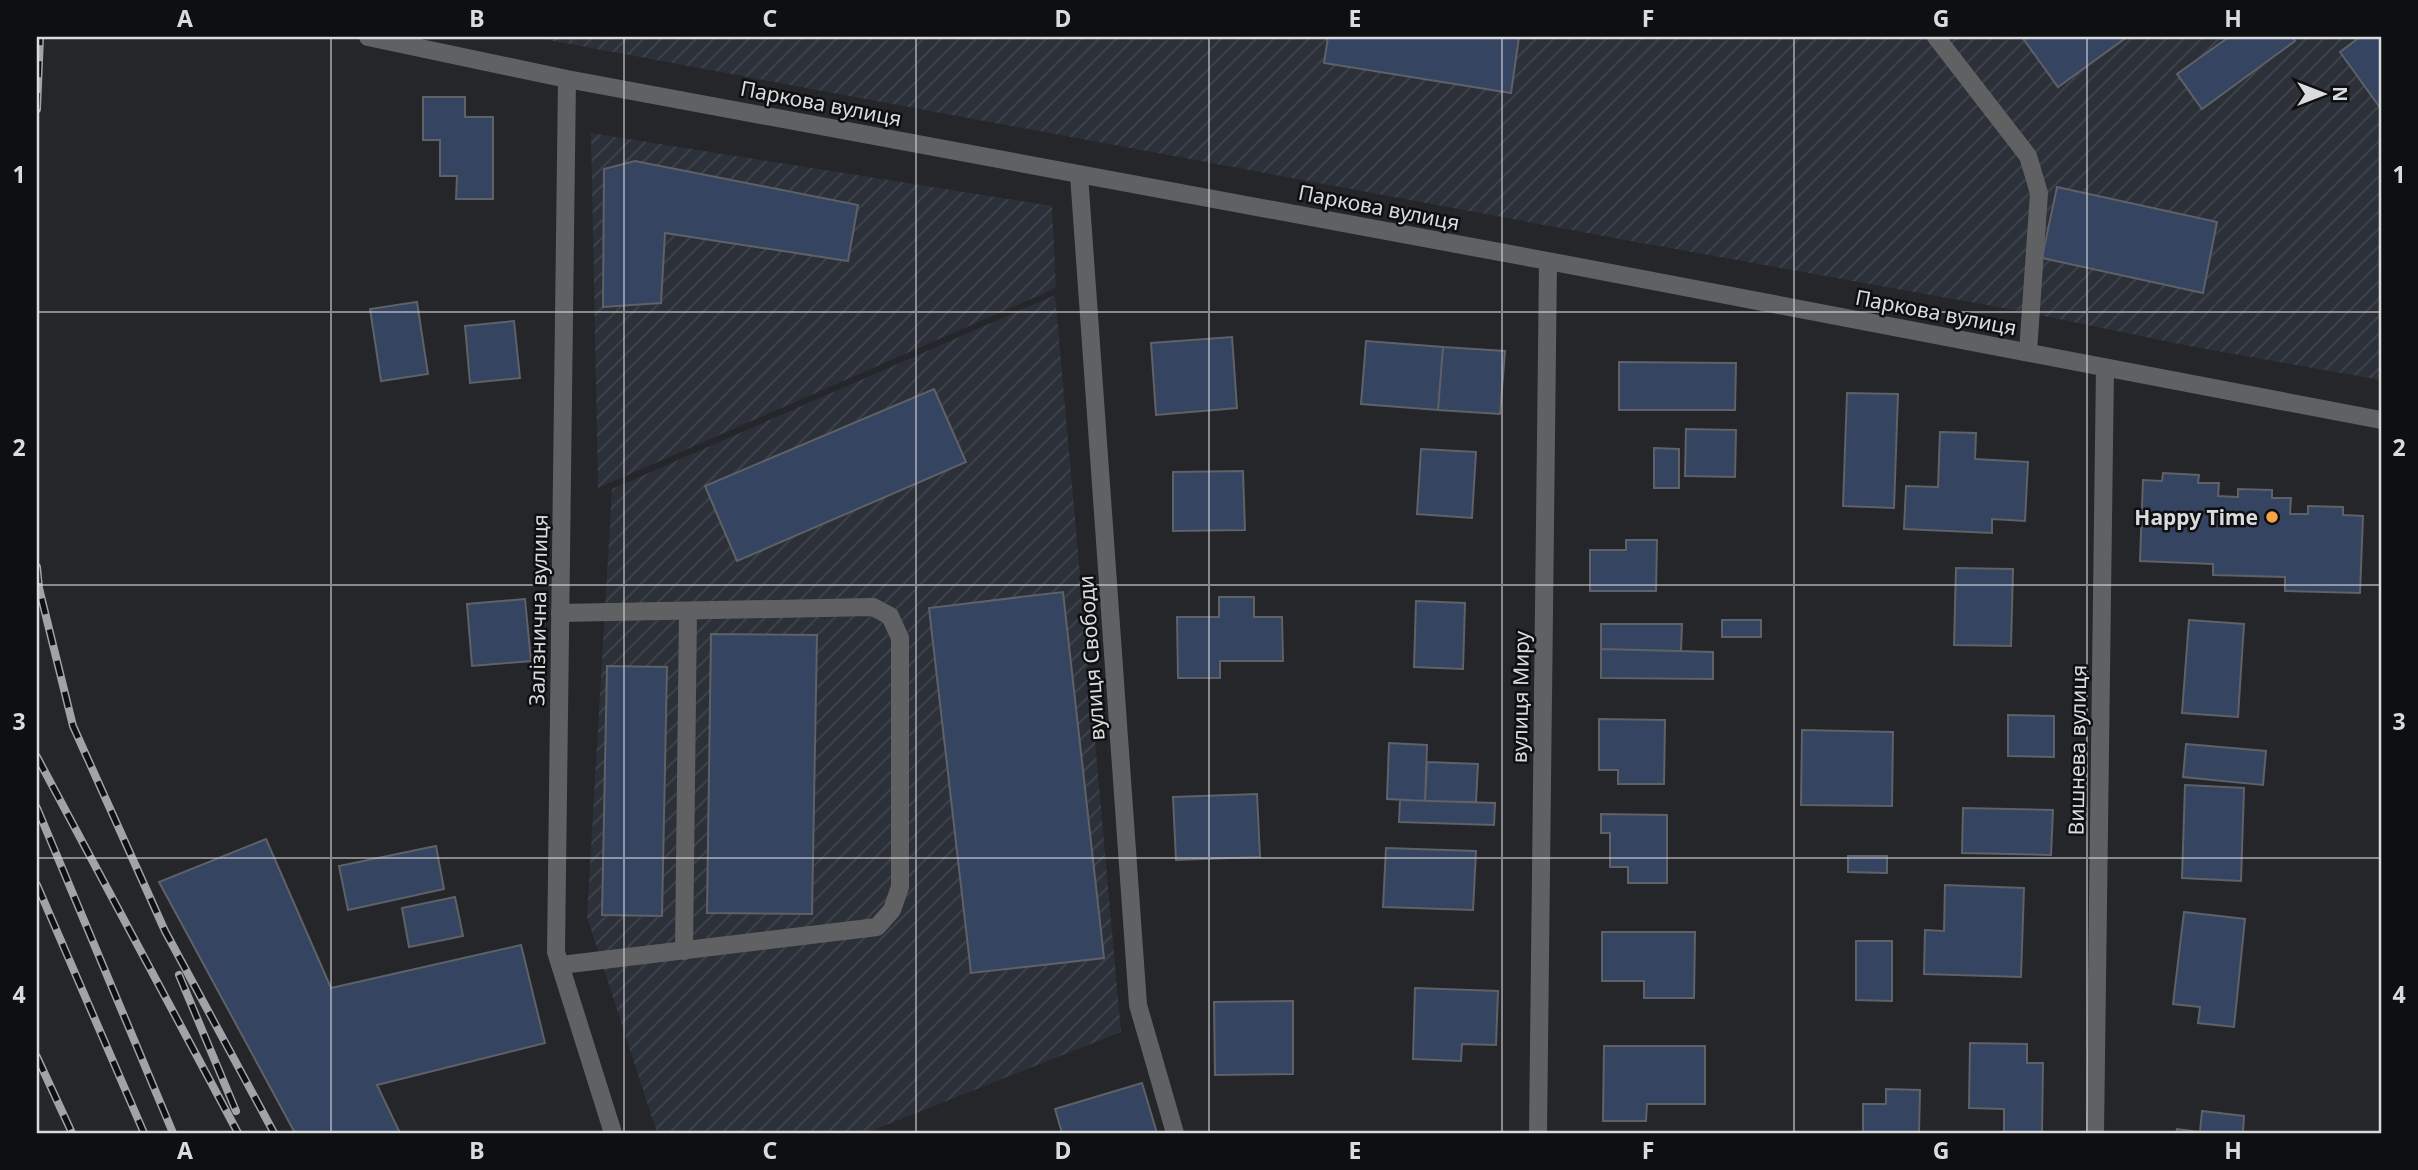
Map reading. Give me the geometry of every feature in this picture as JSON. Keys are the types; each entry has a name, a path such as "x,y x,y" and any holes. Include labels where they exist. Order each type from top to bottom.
{"street":[{"name":"Паркова вулиця","path":"368,37 567,79 1548,261 2381,420"},
{"path":"1936,37 2028,156 2039,193 2028,352"},
{"name":"Залізнична вулиця","path":"567,79 556,952 613,1133"},
{"name":"вулиця Свободи","path":"1079,175 1138,1005 1175,1133"},
{"name":"вулиця Миру","path":"1538,1133 1548,261"},
{"name":"Вишнева вулиця","path":"2095,1133 2105,367"},
{"path":"560,613 873,607 890,616 900,638 900,887 892,911 877,927 561,965"},
{"path":"684,951 688,611"}],"shaded area":[{"path":"532,37 2381,37 2381,380 2194,347 2020,311"},
{"path":"591,133 1052,206 1056,288 598,488"},
{"path":"1055,295 1121,1032 866,1133 657,1133 587,917 612,489"}],"building":[{"path":"1328,37 1519,37 1511,93 1324,63"},
{"path":"2022,37 2127,37 2058,87"},
{"path":"2229,37 2292,37 2295,41 2202,109 2177,74"},
{"path":"2360,37 2381,37 2381,109 2340,52"},
{"path":"423,97 465,97 465,117 493,117 493,199 456,199 457,176 440,176 440,140 423,140"},
{"path":"635,161 858,205 848,261 665,233 661,303 603,307 604,169"},
{"path":"2057,187 2217,222 2203,293 2042,258"},
{"path":"417,302 428,374 381,381 370,309"},
{"path":"514,321 520,378 470,383 465,326"},
{"path":"1232,337 1237,408 1156,415 1151,343"},
{"path":"1366,341 1443,347 1438,410 1361,404"},
{"path":"1443,347 1505,351 1500,414 1438,410"},
{"path":"1619,362 1736,363 1735,410 1619,410"},
{"path":"934,389 966,462 737,561 705,486"},
{"path":"1847,393 1898,394 1894,508 1843,506"},
{"path":"1686,429 1736,430 1735,477 1685,476"},
{"path":"1940,432 1976,433 1975,459 2028,462 2025,521 1992,519 1992,533 1904,529 1906,486 1938,487"},
{"path":"1654,448 1679,449 1679,488 1654,488"},
{"path":"1421,449 1476,452 1472,518 1417,514"},
{"path":"1243,471 1245,530 1173,531 1173,472"},
{"path":"2163,473 2199,475 2198,483 2219,483 2218,496 2238,497 2238,489 2272,490 2272,498 2291,498 2290,514 2308,514 2308,506 2343,507 2343,515 2363,516 2360,593 2285,591 2285,577 2213,575 2213,564 2140,561 2143,480 2162,481"},
{"path":"1626,540 1657,540 1656,591 1590,591 1590,550 1626,550"},
{"path":"1956,568 2013,569 2011,646 1954,645"},
{"path":"1063,592 1104,958 971,973 929,608"},
{"path":"1219,597 1254,597 1254,617 1282,617 1283,661 1220,661 1220,678 1178,678 1177,617 1219,617"},
{"path":"525,599 531,661 472,666 467,604"},
{"path":"1416,601 1465,603 1463,669 1414,667"},
{"path":"1722,620 1761,620 1761,637 1722,637"},
{"path":"2189,620 2244,624 2238,717 2182,713"},
{"path":"1601,624 1682,624 1681,651 1601,649"},
{"path":"711,634 817,635 812,914 707,913"},
{"path":"1601,649 1713,652 1713,679 1601,678"},
{"path":"607,666 667,667 662,916 602,915"},
{"path":"2008,715 2054,716 2054,757 2008,756"},
{"path":"1599,719 1665,720 1664,784 1618,784 1618,770 1599,770"},
{"path":"1802,730 1893,732 1892,806 1801,805"},
{"path":"1389,743 1427,745 1425,801 1387,799"},
{"path":"2186,744 2266,751 2263,785 2183,777"},
{"path":"1427,762 1478,764 1476,802 1425,801"},
{"path":"2185,785 2244,788 2241,881 2182,878"},
{"path":"1257,794 1260,857 1176,860 1173,797"},
{"path":"1400,800 1495,803 1494,825 1399,822"},
{"path":"1963,808 2053,810 2051,855 1962,853"},
{"path":"1601,814 1667,815 1667,883 1628,883 1628,867 1610,867 1610,833 1601,833"},
{"path":"266,839 331,988 521,945 545,1043 377,1085 400,1133 295,1133 159,882"},
{"path":"436,846 444,889 348,910 339,866"},
{"path":"1386,848 1476,851 1473,910 1383,907"},
{"path":"1848,856 1887,856 1887,873 1848,872"},
{"path":"1945,885 2024,888 2021,977 1924,974 1925,930 1944,931"},
{"path":"455,897 463,936 409,947 402,908"},
{"path":"2184,912 2245,919 2234,1027 2198,1023 2200,1007 2173,1004"},
{"path":"1602,932 1695,932 1694,998 1644,998 1644,981 1602,981"},
{"path":"1856,941 1892,941 1892,1001 1856,1000"},
{"path":"1415,988 1498,991 1496,1045 1462,1044 1461,1061 1413,1059"},
{"path":"1293,1001 1293,1074 1215,1075 1214,1002"},
{"path":"1970,1043 2027,1044 2027,1063 2043,1063 2042,1133 2004,1133 2004,1109 1969,1108"},
{"path":"1604,1046 1705,1046 1705,1104 1647,1104 1646,1121 1603,1121"},
{"path":"1142,1083 1157,1133 1062,1133 1055,1109"},
{"path":"1886,1089 1920,1090 1919,1133 1863,1133 1863,1104 1886,1104"},
{"path":"2202,1111 2244,1116 2243,1133 2176,1133 2177,1129 2200,1132"}],"railway":[{"path":"37,109 40,37"},
{"path":"37,567 39,588 73,726 165,931 274,1133"},
{"path":"37,757 238,1133"},
{"path":"37,808 173,1133"},
{"path":"37,885 144,1133"},
{"path":"179,975 236,1111"},
{"path":"37,1057 72,1133"}],"place":[{"name":"Happy Time","path":"2272,517"}]}
